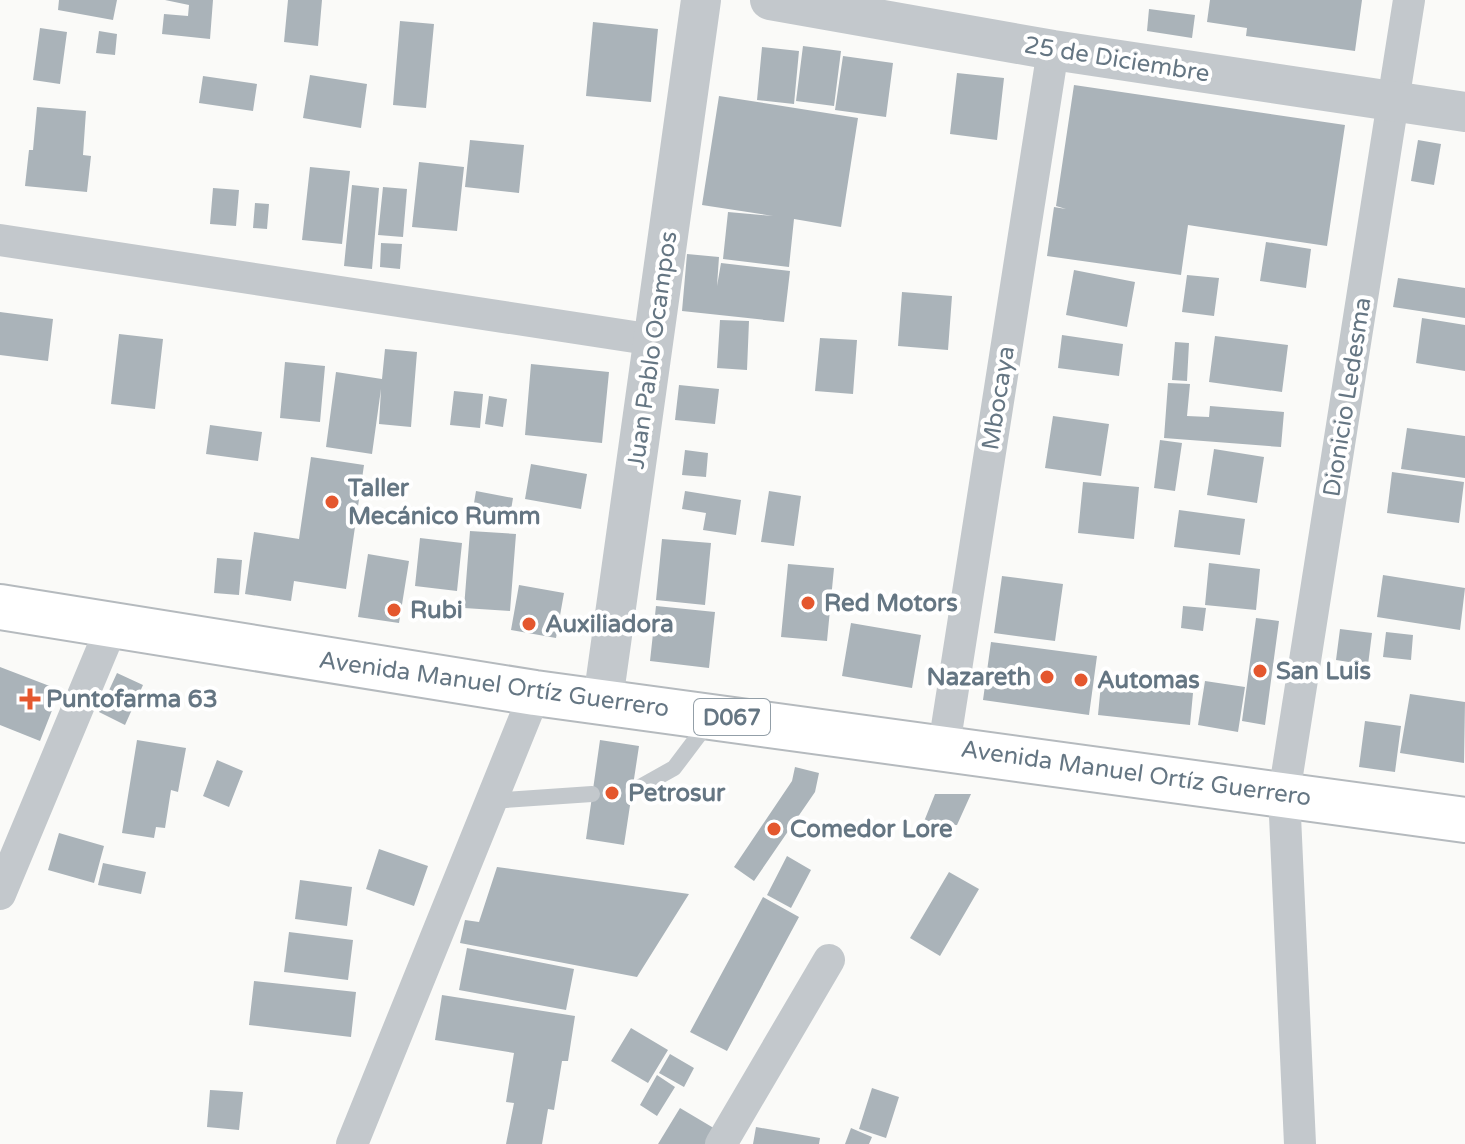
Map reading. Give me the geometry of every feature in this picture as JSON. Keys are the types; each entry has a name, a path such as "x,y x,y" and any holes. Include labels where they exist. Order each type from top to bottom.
{"main road":[{"name":"Avenida Manuel Ortíz Guerrero","path":"0,607 535,693 944,746 1465,820"}],"street":[{"name":"Juan Pablo Ocampos","path":"603,700 701,0"},
{"name":"25 de Diciembre","path":"770,0 1053,50 1465,112"},
{"name":"Dionicio Ledesma","path":"1300,1144 1284,794 1409,0"},
{"name":"Mbocaya","path":"944,746 1053,50"},
{"path":"0,240 654,340"},
{"path":"0,894 112,626"},
{"path":"352,1144 535,693"},
{"path":"721,1144 829,960"}],"lane":[{"path":"633,791 674,768 714,715"},
{"path":"489,801 592,794"}],"building":[{"path":"59,0 117,0 113,20 58,10"},
{"path":"165,0 213,0 210,39 162,34 164,14 188,16 189,5"},
{"path":"288,0 322,0 318,46 284,42"},
{"path":"1210,0 1362,0 1355,51 1246,36 1247,28 1207,22"},
{"path":"1149,9 1195,15 1192,38 1147,31"},
{"path":"400,21 434,24 426,108 393,105"},
{"path":"593,22 658,29 651,102 586,96"},
{"path":"40,28 67,32 60,84 33,80"},
{"path":"99,31 117,34 115,55 96,53"},
{"path":"803,46 841,51 834,106 796,101"},
{"path":"762,47 799,51 794,104 757,100"},
{"path":"843,56 893,63 886,117 835,110"},
{"path":"957,73 1004,78 997,140 950,134"},
{"path":"310,75 367,84 361,128 303,118"},
{"path":"203,76 257,84 253,111 199,103"},
{"path":"1074,85 1345,125 1327,246 1188,225 1181,275 1047,256 1054,207 1066,209 1056,206"},
{"path":"719,96 858,118 841,227 794,219 789,267 723,259 728,212 773,216 702,205"},
{"path":"37,107 86,111 83,155 91,156 87,192 25,186 29,150 33,150"},
{"path":"470,140 524,145 519,193 465,187"},
{"path":"1418,140 1441,144 1434,185 1411,181"},
{"path":"419,162 464,167 457,231 412,227"},
{"path":"310,167 350,171 342,244 302,240"},
{"path":"352,185 379,188 372,269 344,266"},
{"path":"383,187 407,189 403,237 378,235"},
{"path":"213,188 239,190 236,226 210,224"},
{"path":"255,203 269,204 267,229 253,228"},
{"path":"1266,242 1311,249 1306,288 1260,281"},
{"path":"381,243 402,244 400,269 380,267"},
{"path":"687,254 719,257 717,286 721,263 790,271 784,322 682,311"},
{"path":"1074,270 1135,282 1127,327 1066,315"},
{"path":"1187,275 1219,278 1214,316 1182,312"},
{"path":"1398,278 1465,288 1465,318 1393,307"},
{"path":"902,292 952,296 948,350 898,346"},
{"path":"0,312 53,319 48,361 0,355"},
{"path":"1422,318 1465,325 1465,371 1416,363"},
{"path":"720,320 749,321 747,370 717,368"},
{"path":"119,334 163,339 155,409 111,404"},
{"path":"1062,335 1123,344 1119,376 1058,368"},
{"path":"1215,336 1288,345 1282,392 1209,382"},
{"path":"820,338 857,340 853,394 815,391"},
{"path":"1175,342 1189,343 1187,381 1172,380"},
{"path":"385,349 417,352 411,427 379,424 381,389 372,454 326,447 336,372 382,379"},
{"path":"285,362 325,366 320,422 280,418"},
{"path":"531,364 609,372 602,443 525,435"},
{"path":"1168,383 1190,384 1187,416 1209,417 1210,406 1284,412 1281,447 1164,438"},
{"path":"679,385 719,389 715,424 675,420"},
{"path":"454,391 483,394 480,428 450,425"},
{"path":"489,396 507,399 503,427 485,424"},
{"path":"1053,416 1109,424 1101,476 1045,468"},
{"path":"210,425 262,432 258,461 206,454"},
{"path":"1407,428 1465,436 1465,478 1401,469"},
{"path":"1160,440 1182,443 1175,491 1154,488"},
{"path":"1214,449 1264,457 1257,503 1207,495"},
{"path":"685,450 708,453 706,477 682,475"},
{"name":"Taller Mecánico Rumm","path":"311,457 364,465 346,589 294,581 291,601 245,594 254,532 299,539"},
{"path":"531,464 587,474 581,509 525,499"},
{"path":"1392,472 1464,482 1459,523 1387,513"},
{"path":"1083,482 1139,487 1134,539 1078,533"},
{"path":"476,491 513,498 509,522 472,515"},
{"path":"685,491 741,500 736,535 703,530 706,513 682,509"},
{"path":"769,491 801,496 794,546 761,542"},
{"path":"1179,510 1245,519 1240,555 1174,547"},
{"path":"470,531 516,534 510,611 464,608"},
{"path":"420,538 462,543 457,591 415,586"},
{"path":"662,539 711,543 705,605 656,600"},
{"path":"368,554 409,561 399,623 358,617"},
{"path":"217,558 242,560 239,595 214,593"},
{"path":"1209,563 1260,569 1256,610 1205,605"},
{"name":"Red Motors","path":"788,564 834,568 827,641 781,637"},
{"path":"1383,575 1465,588 1460,630 1377,617"},
{"path":"1002,576 1063,584 1055,641 994,633"},
{"path":"519,585 564,593 556,638 511,630"},
{"path":"656,606 715,612 709,668 650,661"},
{"path":"1183,606 1206,608 1203,631 1181,628"},
{"name":"San Luis","path":"1256,618 1279,621 1265,725 1242,721"},
{"path":"851,623 921,635 912,688 842,676"},
{"path":"1340,629 1372,633 1368,665 1336,660"},
{"path":"1386,632 1413,635 1411,660 1383,657"},
{"path":"991,642 1097,656 1089,715 983,700"},
{"name":"Puntofarma 63","path":"0,667 60,690 40,741 0,725"},
{"path":"117,673 143,685 125,725 99,712"},
{"path":"1205,681 1245,687 1238,732 1198,725"},
{"path":"1101,684 1193,693 1190,725 1098,715"},
{"path":"1410,694 1465,702 1464,763 1400,753"},
{"path":"1365,721 1401,726 1395,772 1359,767"},
{"path":"137,740 186,748 178,792 171,790 165,828 156,827 154,838 122,833"},
{"name":"Petrosur","path":"600,740 639,746 624,845 586,839"},
{"path":"217,760 243,771 229,807 203,796"},
{"name":"Comedor Lore","path":"795,767 819,773 815,792 754,881 734,867 792,781"},
{"path":"935,794 971,794 957,825 923,824"},
{"path":"59,833 104,846 94,883 48,870"},
{"path":"379,849 428,866 414,906 366,889"},
{"path":"787,856 811,870 791,908 767,895"},
{"path":"103,863 146,872 141,894 98,885"},
{"path":"497,867 689,894 637,977 460,943 465,920 479,922"},
{"path":"949,872 979,889 940,956 910,938"},
{"path":"300,880 352,887 347,926 295,919"},
{"path":"763,897 799,917 727,1051 690,1032"},
{"path":"289,932 353,940 348,980 284,972"},
{"path":"467,948 574,969 566,1010 459,990"},
{"path":"254,981 356,992 351,1037 249,1025"},
{"path":"442,995 575,1016 568,1061 562,1061 554,1110 548,1109 542,1144 506,1144 514,1103 506,1102 514,1053 435,1040"},
{"path":"631,1028 668,1050 648,1083 611,1061"},
{"path":"670,1054 694,1068 684,1087 659,1073"},
{"path":"657,1075 675,1087 657,1116 640,1105"},
{"path":"872,1088 899,1097 886,1138 859,1129"},
{"path":"210,1090 243,1092 239,1130 207,1127"},
{"path":"680,1108 717,1130 709,1144 658,1144"},
{"path":"756,1127 820,1138 819,1144 753,1144"},
{"path":"851,1128 872,1137 869,1144 845,1144"}],"place":[{"name":"Taller Mecánico Rumm","path":"332,502"},
{"name":"Red Motors","path":"808,603"},
{"name":"Rubi","path":"394,610"},
{"name":"Auxiliadora","path":"529,624"},
{"name":"San Luis","path":"1260,671"},
{"name":"Nazareth","path":"1047,677"},
{"name":"Automas","path":"1081,680"},
{"name":"Puntofarma 63","path":"30,699"},
{"name":"Petrosur","path":"612,793"},
{"name":"Comedor Lore","path":"774,829"}]}
